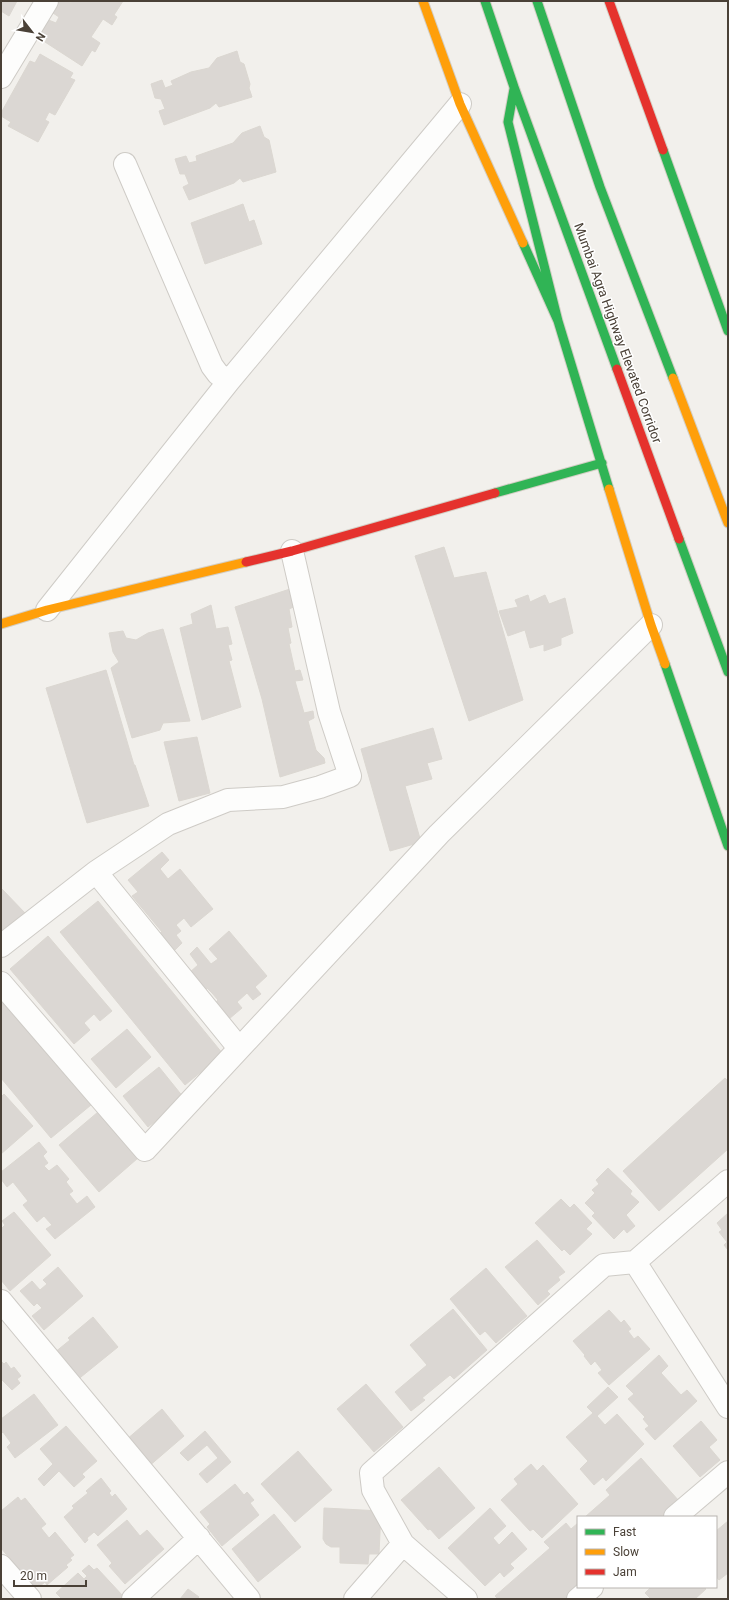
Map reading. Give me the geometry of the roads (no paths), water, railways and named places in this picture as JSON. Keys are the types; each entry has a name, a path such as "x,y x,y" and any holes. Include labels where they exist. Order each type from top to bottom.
{"main road":[{"path":"423,1 460,104 558,321"},
{"name":"Mumbai Agra Highway Elevated Corridor","path":"486,1 514,87 728,672"},
{"path":"537,1 600,188 728,523"},
{"path":"609,1 721,292 728,331"},
{"path":"514,87 508,122 558,321 651,625 728,846"},
{"path":"1,624 47,610 292,550 602,463"}],"street":[{"path":"1,77 47,1"},
{"path":"47,610 229,381 460,104"},
{"path":"125,164 212,366 218,374 229,381"},
{"path":"1,946 96,872 168,824 228,800 283,797 320,787 350,776 329,712 292,550"},
{"path":"1,983 145,1150 238,1048 439,834 651,625"},
{"path":"96,872 238,1048"},
{"path":"466,1599 403,1544 373,1490 371,1473 604,1265 635,1262 728,1181"},
{"path":"635,1262 728,1407"},
{"path":"1,1301 249,1599"},
{"path":"676,1516 728,1472"},
{"path":"133,1599 199,1538"},
{"path":"355,1599 403,1544"},
{"path":"1,1566 30,1599"},
{"path":"578,1599 591,1588"}]}
